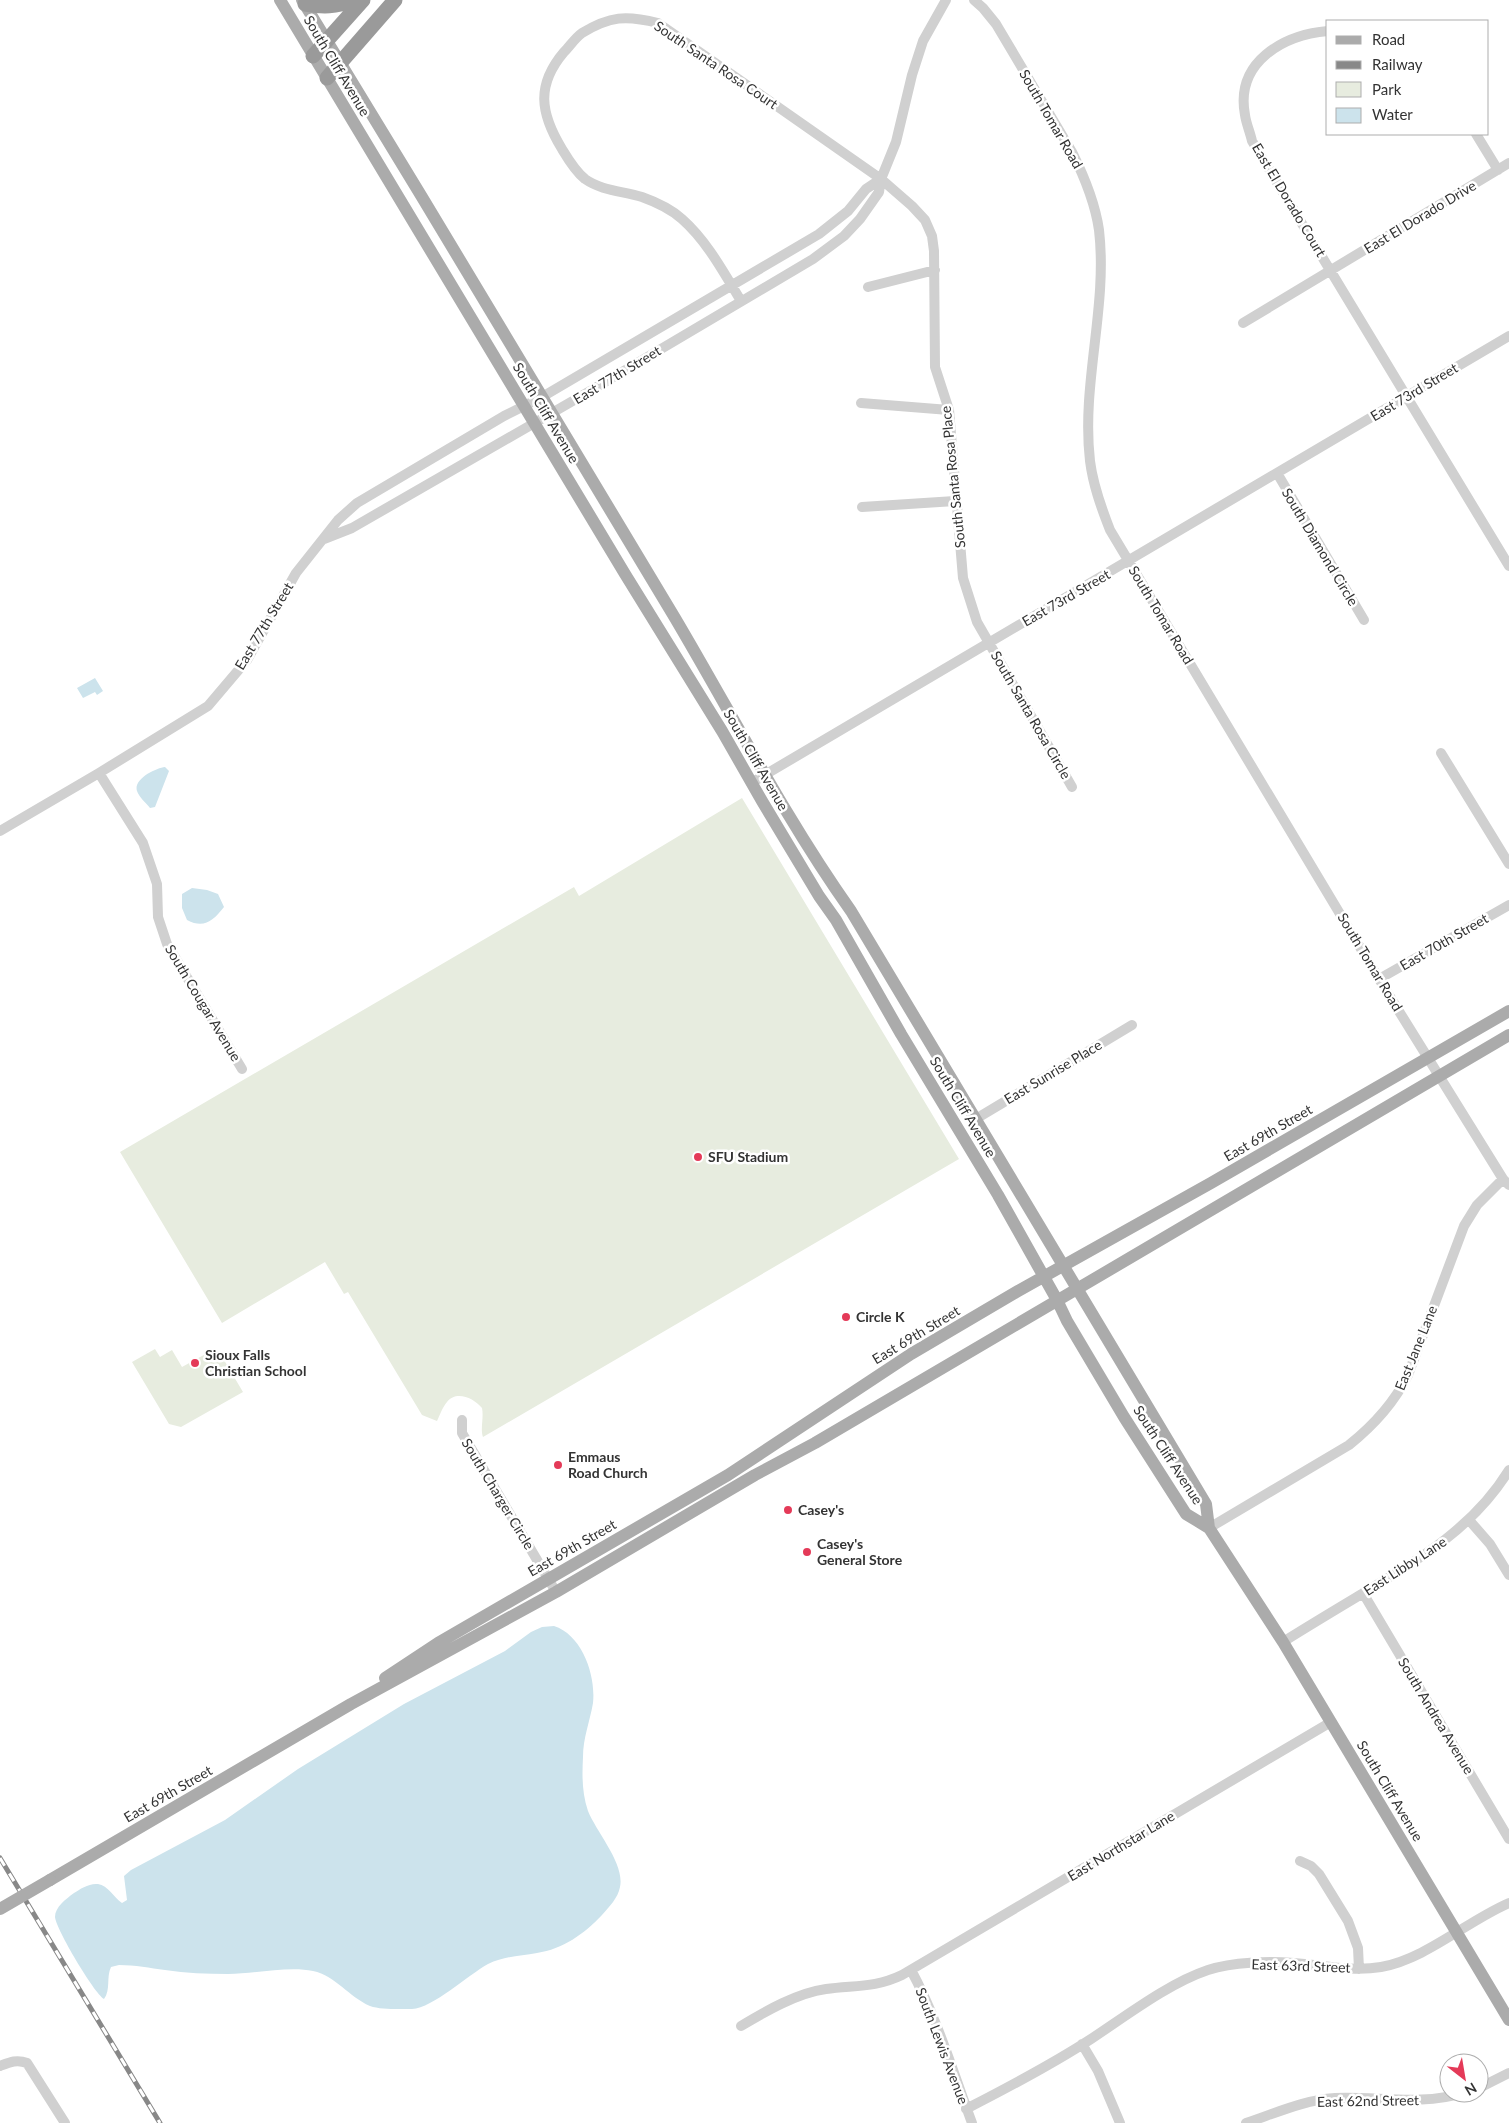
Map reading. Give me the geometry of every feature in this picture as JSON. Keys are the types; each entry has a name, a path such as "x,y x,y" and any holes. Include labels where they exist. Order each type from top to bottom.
{"highway":[{"path":"303,2 321,7 339,6 353,0"},
{"path":"313,56 363,0"},
{"path":"327,78 395,0"}],"main road":[{"name":"South Cliff Avenue","path":"280,0 625,574 722,731 819,896 836,920 1124,1418 1186,1514 1209,1528 1283,1642 1509,2020"},
{"name":"South Cliff Avenue","path":"303,2 1206,1504 1209,1528"},
{"name":"East 69th Street","path":"351,1704 404,1664 728,1474 869,1380 1044,1277 1509,1012"},
{"name":"East 69th Street","path":"0,1910 351,1704 556,1592 755,1475 815,1443 983,1346 1057,1300 1509,1035"}],"street":[{"name":"East 77th Street","path":"324,539 352,528 535,423 813,259 844,236 873,202 879,192 880,179 896,142 912,75 923,41 946,0"},
{"name":"South Tomar Road","path":"974,0 984,8 996,24 1072,152 1082,172 1092,201 1099,230 1100,264 1090,413 1090,460 1097,496 1110,530 1380,979 1506,1182"},
{"name":"South Santa Rosa Court","path":"741,301 702,239 681,218 663,205 642,197 600,187 584,178 571,163 556,139 543,103 545,83 558,60 578,36 596,24 614,18 637,18 658,23 880,179"},
{"name":"East El Dorado Court","path":"1326,31 1311,33 1287,41 1257,61 1249,74 1244,97 1244,114 1252,140 1509,566"},
{"path":"1477,135 1498,170"},
{"name":"East El Dorado Drive","path":"1243,323 1509,163"},
{"name":"East 77th Street","path":"0,831 208,706 247,660 296,573 338,520 358,504 504,416 542,397 819,234 848,210 866,189 880,179"},
{"name":"South Santa Rosa Place","path":"880,179 912,206 924,220 932,236 935,270 935,367 949,410 963,578 977,622 989,643"},
{"path":"868,287 935,270"},
{"name":"East 73rd Street","path":"751,782 1509,336"},
{"path":"861,404 949,410"},
{"name":"South Diamond Circle","path":"1277,473 1364,620"},
{"path":"862,507 956,501"},
{"name":"South Santa Rosa Circle","path":"989,643 1072,787"},
{"path":"1441,753 1509,864"},
{"name":"South Cougar Avenue","path":"99,773 143,843 156,884 158,917 167,944 242,1069"},
{"name":"East 70th Street","path":"1380,979 1509,905"},
{"name":"East Sunrise Place","path":"974,1120 1132,1024"},
{"name":"East Jane Lane","path":"1209,1528 1349,1445 1367,1431 1384,1412 1399,1393 1408,1375 1464,1226 1477,1204 1506,1182"},
{"name":"South Charger Circle","path":"462,1420 462,1433 556,1592"},
{"name":"East Libby Lane","path":"1283,1642 1443,1543 1489,1499 1509,1470"},
{"path":"1469,1520 1490,1544 1509,1575"},
{"name":"South Andrea Avenue","path":"1364,1593 1509,1839"},
{"name":"East Northstar Lane","path":"741,2026 764,2012 812,1993 825,1989 875,1985 911,1970 1331,1722"},
{"path":"1300,1861 1311,1866 1319,1874 1348,1921 1358,1948 1359,1968"},
{"name":"East 63rd Street","path":"966,2109 1019,2082 1178,1984 1208,1970 1232,1964 1293,1963 1359,1968 1381,1967 1408,1958 1489,1912 1509,1904"},
{"name":"South Lewis Avenue","path":"911,1970 931,2013 972,2123"},
{"path":"1082,2044 1098,2071 1120,2123"},
{"path":"0,2066 12,2061 21,2060 27,2063 65,2123"},
{"path":"1489,2083 1509,2073"},
{"name":"East 62nd Street","path":"1246,2123 1292,2106 1320,2100 1337,2098 1424,2100 1439,2097"}],"green space":[{"path":"742,798 959,1159 483,1437 482,1408 479,1404 465,1397 455,1396 451,1398 437,1421 422,1415 348,1292 344,1294 325,1262 222,1323 120,1152 574,887 579,896"},
{"path":"155,1349 160,1357 172,1350 182,1367 211,1351 221,1355 243,1392 181,1427 169,1424 132,1362"}],"water":[{"path":"95,678 103,691 97,695 95,692 83,698 77,688"},
{"path":"165,767 169,771 155,807 150,808 137,791 138,782 156,769"},
{"path":"192,888 218,894 224,907 212,920 198,924 187,920 182,908 182,894"},
{"path":"554,1626 564,1631 579,1647 585,1657 592,1680 593,1703 583,1750 584,1791 588,1811 614,1859 620,1878 620,1887 615,1899 588,1928 572,1940 556,1948 494,1961 430,2003 412,2009 385,2009 370,2006 329,1977 313,1971 303,1970 212,1974 119,1965 111,1967 104,1999 99,1994 76,1960 55,1917 55,1913 61,1904 76,1891 91,1884 102,1885 122,1903 127,1900 124,1876 131,1870 225,1820 298,1769 404,1704 505,1651 531,1632 542,1627"}],"railway":[{"path":"0,1858 160,2123"}],"place":[{"name":"SFU Stadium","path":"698,1157"},
{"name":"Circle K","path":"846,1317"},
{"name":"Sioux Falls Christian School","path":"195,1363"},
{"name":"Emmaus Road Church","path":"558,1465"},
{"name":"Casey's","path":"788,1510"},
{"name":"Casey's General Store","path":"807,1552"}]}
